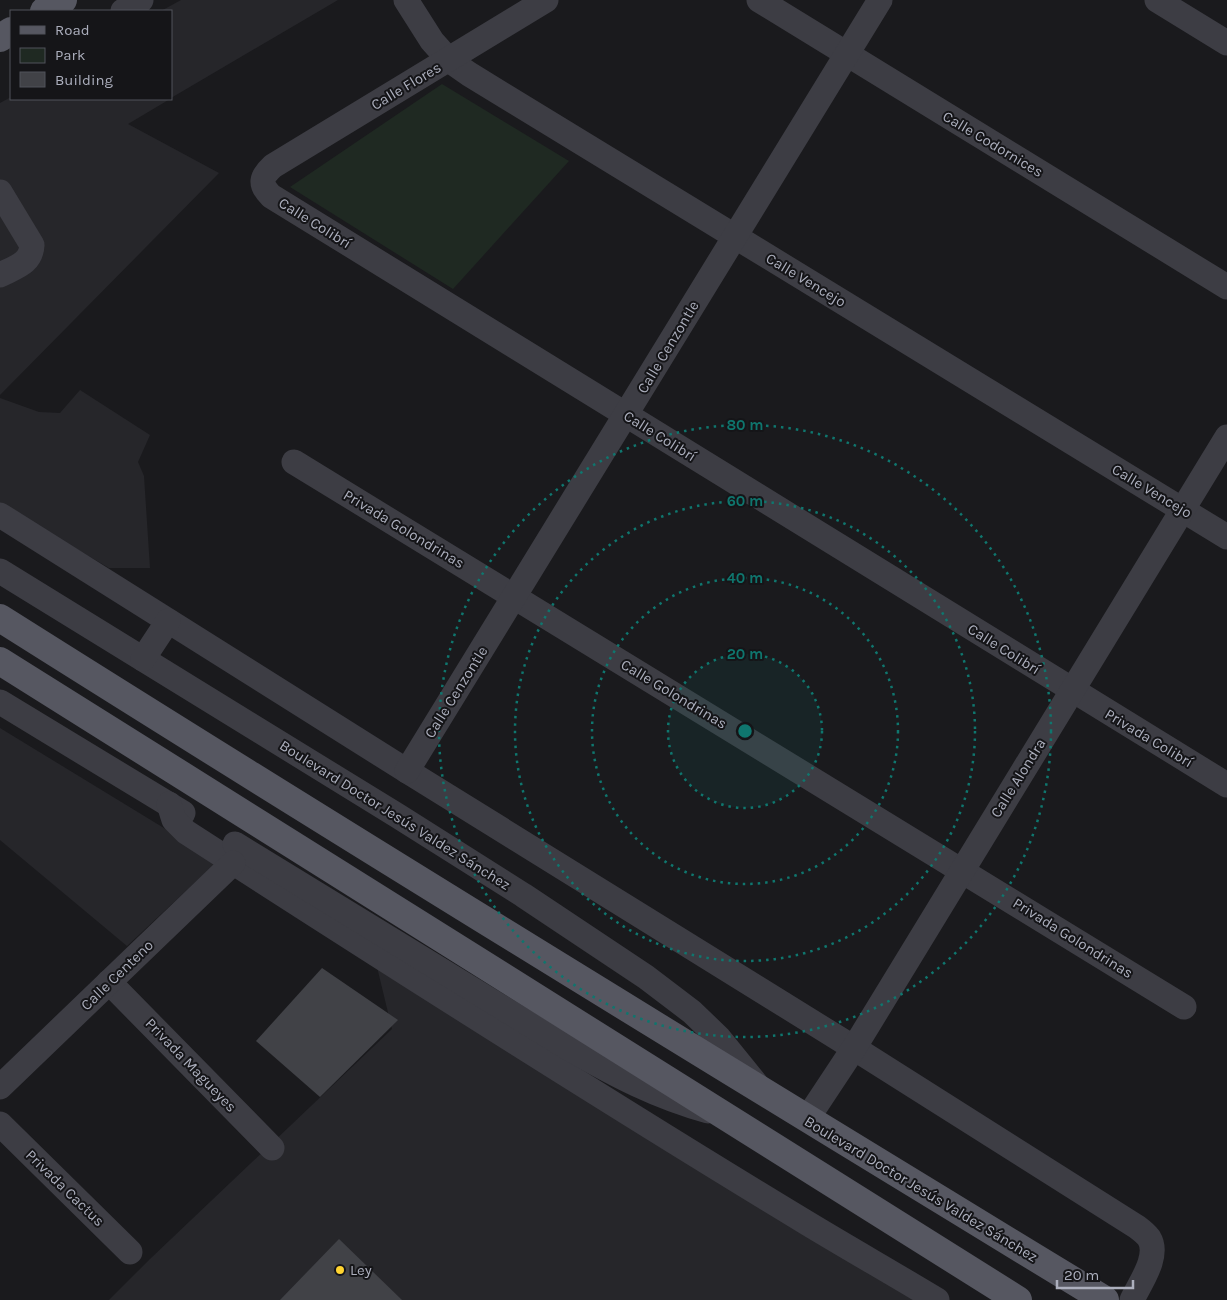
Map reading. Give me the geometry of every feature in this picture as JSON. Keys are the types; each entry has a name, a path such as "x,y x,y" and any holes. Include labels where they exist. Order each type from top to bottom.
{"main road":[{"path":"46,10 63,0"},
{"name":"Boulevard Doctor Jesús Valdez Sánchez","path":"0,618 294,804 1105,1300"},
{"path":"0,661 1018,1300"}],"street":[{"path":"125,10 141,0"},
{"name":"Calle Vencejo","path":"406,0 432,41 449,60 1227,537"},
{"name":"Calle Flores","path":"266,173 282,161 546,0"},
{"name":"Calle Codornices","path":"759,0 1227,287"},
{"name":"Calle Cenzontle","path":"408,771 880,0"},
{"path":"1157,0 1227,43"},
{"name":"Calle Colibrí","path":"266,173 263,188 271,196 1072,691"},
{"path":"0,192 32,244 31,254 26,261 0,275"},
{"name":"Calle Alondra","path":"807,1119 854,1048 1227,437"},
{"name":"Privada Golondrinas","path":"294,462 515,596"},
{"path":"0,515 854,1048 1129,1222 1149,1238 1152,1251 1150,1262 1132,1300"},
{"name":"Boulevard Doctor Jesús Valdez Sánchez","path":"0,571 398,816 523,895 646,977 692,1012 719,1038 764,1093"},
{"name":"Calle Golondrinas","path":"515,596 962,869"},
{"path":"143,659 168,621"},
{"name":"Privada Colibrí","path":"1072,691 1227,785"},
{"path":"0,702 620,1078 682,1104 720,1114"},
{"path":"169,804 174,820 179,826 233,863 597,1094 808,1224 937,1300"},
{"name":"Calle Centeno","path":"0,1086 233,863"},
{"name":"Privada Golondrinas","path":"962,869 1184,1007"},
{"name":"Privada Magueyes","path":"109,982 272,1148"},
{"name":"Privada Cactus","path":"0,1124 130,1252"}],"shaded area":[{"path":"181,0 338,0 172,97 172,10 163,10"},
{"path":"10,98 10,100 168,100 128,124 219,173 0,395 0,103"},
{"path":"80,390 150,435 138,462 144,476 150,568 109,568 0,504 0,398 39,412 60,413"},
{"path":"0,728 218,861 127,946 0,840"},
{"path":"377,967 923,1300 109,1300 392,1029"}],"green space":[{"path":"442,84 569,161 453,289 290,187"}],"building":[{"path":"322,968 398,1020 320,1097 256,1041"},
{"name":"Ley","path":"339,1239 402,1300 280,1300"}],"place":[{"name":"Ley","path":"340,1270"}]}
